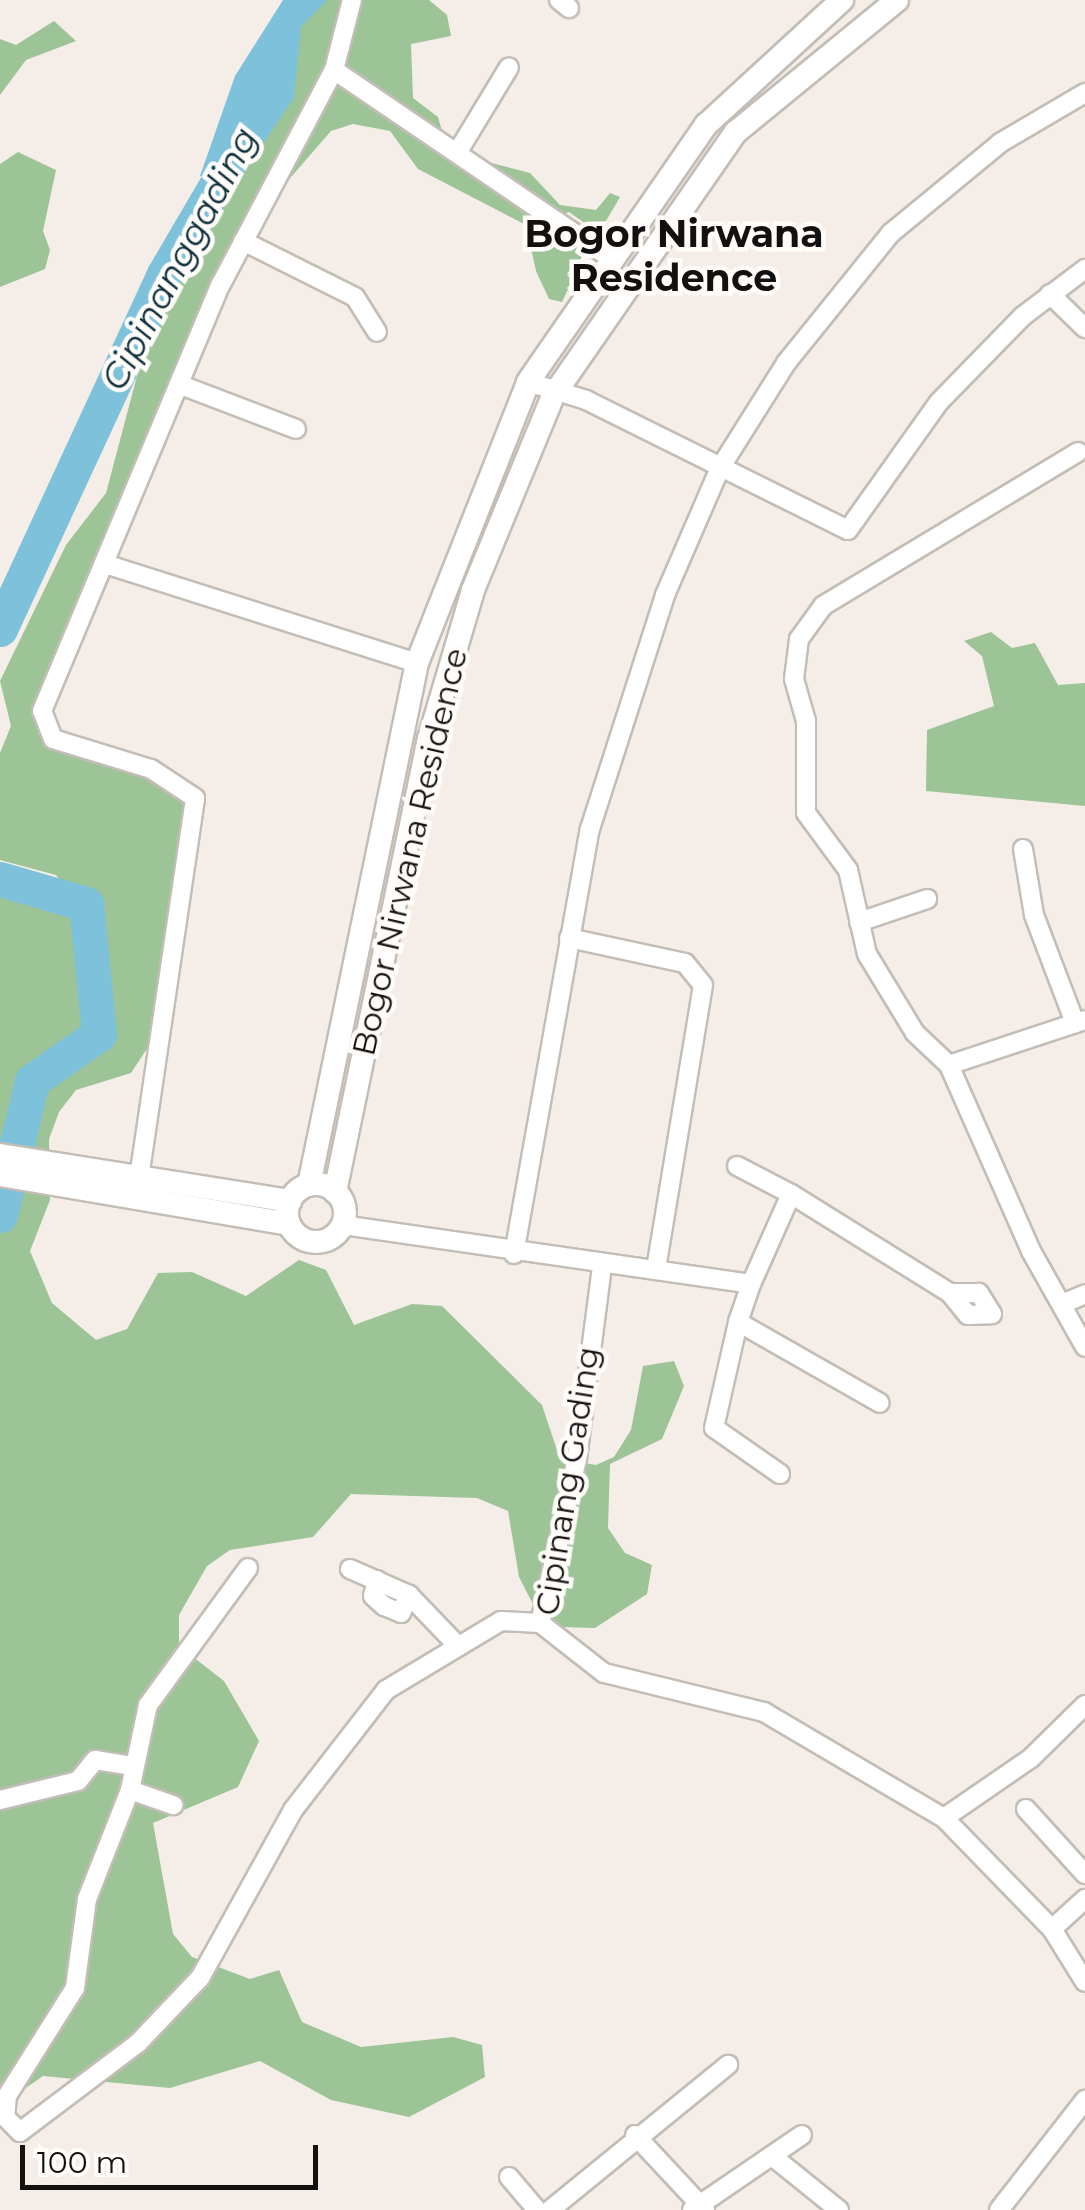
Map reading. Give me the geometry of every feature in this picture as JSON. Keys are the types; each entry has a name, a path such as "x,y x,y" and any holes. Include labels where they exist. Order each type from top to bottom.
{"street":[{"path":"139,1178 198,824 185,786 53,739 41,725 58,662 106,564 242,241 334,70 352,0"},
{"name":"Bogor Nirwana Residence","path":"335,1192 406,841 473,590 554,396 692,185 736,132 856,28 897,0"},
{"path":"840,1 856,28"},
{"name":"Bogor Nirwana Residence","path":"308,1186 377,832 417,664 528,382 608,256 706,125 840,1"},
{"path":"456,153 509,67"},
{"path":"334,70 608,256"},
{"path":"514,1254 569,938 618,730 720,468 786,363 891,232 1000,143 1085,93"},
{"path":"242,241 355,297 377,332"},
{"path":"528,382 554,396 586,400 848,530 939,402 1050,294 1085,269"},
{"path":"1050,294 1085,328"},
{"path":"181,385 296,429"},
{"path":"1078,452 837,596 799,639 806,813 848,870 859,922 892,999 949,1065 1085,1346"},
{"path":"106,564 417,664"},
{"path":"377,832 406,841"},
{"path":"949,1065 1080,1022 1034,915 1022,849"},
{"path":"859,922 927,899"},
{"path":"569,938 684,963 703,985 656,1270"},
{"path":"0,1156 34,1170 289,1212"},
{"path":"737,1166 792,1194 950,1294"},
{"path":"0,1175 34,1170 139,1178 289,1212 310,1242 342,1225 602,1267 656,1270 752,1284"},
{"path":"289,1212 308,1186 335,1192 342,1225"},
{"path":"780,1474 714,1428 738,1322 792,1194"},
{"name":"Cipinang Gading","path":"602,1267 577,1459 540,1623 604,1673 764,1712 944,1818 1052,1930 1085,1982"},
{"path":"1062,1304 1085,1294"},
{"path":"738,1322 880,1403"},
{"path":"248,1568 148,1705 130,1790 87,1899 75,1988 7,2096 6,2120 20,2132 138,2043 200,1978 292,1810 386,1690 501,1621 540,1623"},
{"path":"350,1569 409,1595 458,1646"},
{"path":"944,1818 1031,1758 1085,1705"},
{"path":"0,1800 78,1781 94,1760 134,1766"},
{"path":"130,1790 173,1804"},
{"path":"1026,1810 1085,1874"},
{"path":"1052,1930 1085,1899"},
{"path":"550,2210 635,2135 728,2065"},
{"path":"998,2210 1085,2100"},
{"path":"635,2135 699,2208 802,2135"},
{"path":"772,2156 839,2210"},
{"path":"510,2177 537,2210"}],"green space":[{"path":"309,0 429,0 447,15 451,36 411,44 413,98 438,117 444,138 461,155 530,173 560,205 596,210 610,193 620,197 599,233 569,212 542,222 585,253 562,302 549,299 536,271 526,225 418,169 390,131 353,124 331,131 265,207 39,704 38,733 48,746 142,773 185,801 188,815 150,1044 131,1073 76,1090 59,1112 49,1139 50,1200 30,1251 52,1303 96,1340 127,1329 158,1273 192,1272 246,1296 299,1260 326,1270 354,1325 412,1304 442,1306 542,1405 560,1459 596,1465 614,1457 631,1430 643,1366 674,1361 684,1386 662,1439 610,1464 608,1528 625,1553 652,1565 647,1594 595,1628 562,1627 536,1610 519,1577 508,1511 477,1498 351,1494 313,1537 230,1550 207,1566 179,1615 179,1646 224,1681 259,1741 238,1787 153,1823 173,1934 192,1957 250,1979 279,1970 302,2022 361,2047 453,2037 482,2045 485,2077 409,2117 331,2100 260,2061 170,2088 43,2076 0,2106 0,897 58,912 71,895 56,875 0,860 0,753 11,726 0,681 66,545 106,493 164,274 216,217"},
{"path":"54,21 76,41 26,60 0,95 0,39 16,45"},
{"path":"18,152 56,170 43,231 50,250 45,269 0,287 0,164"},
{"path":"991,632 1012,648 1035,643 1058,685 1085,683 1085,806 926,791 927,730 994,706 982,656 964,641"}],"water":[{"path":"283,0 327,0 301,27 294,98 231,190 200,176 235,76"}],"waterway":[{"name":"Cipinanggading","path":"0,629 164,274 241,143"},
{"name":"Cipinanggading","path":"0,879 86,904 99,1034 32,1081 0,1215"}],"district":[{"name":"Bogor Nirwana Residence","path":"674,256"}]}
